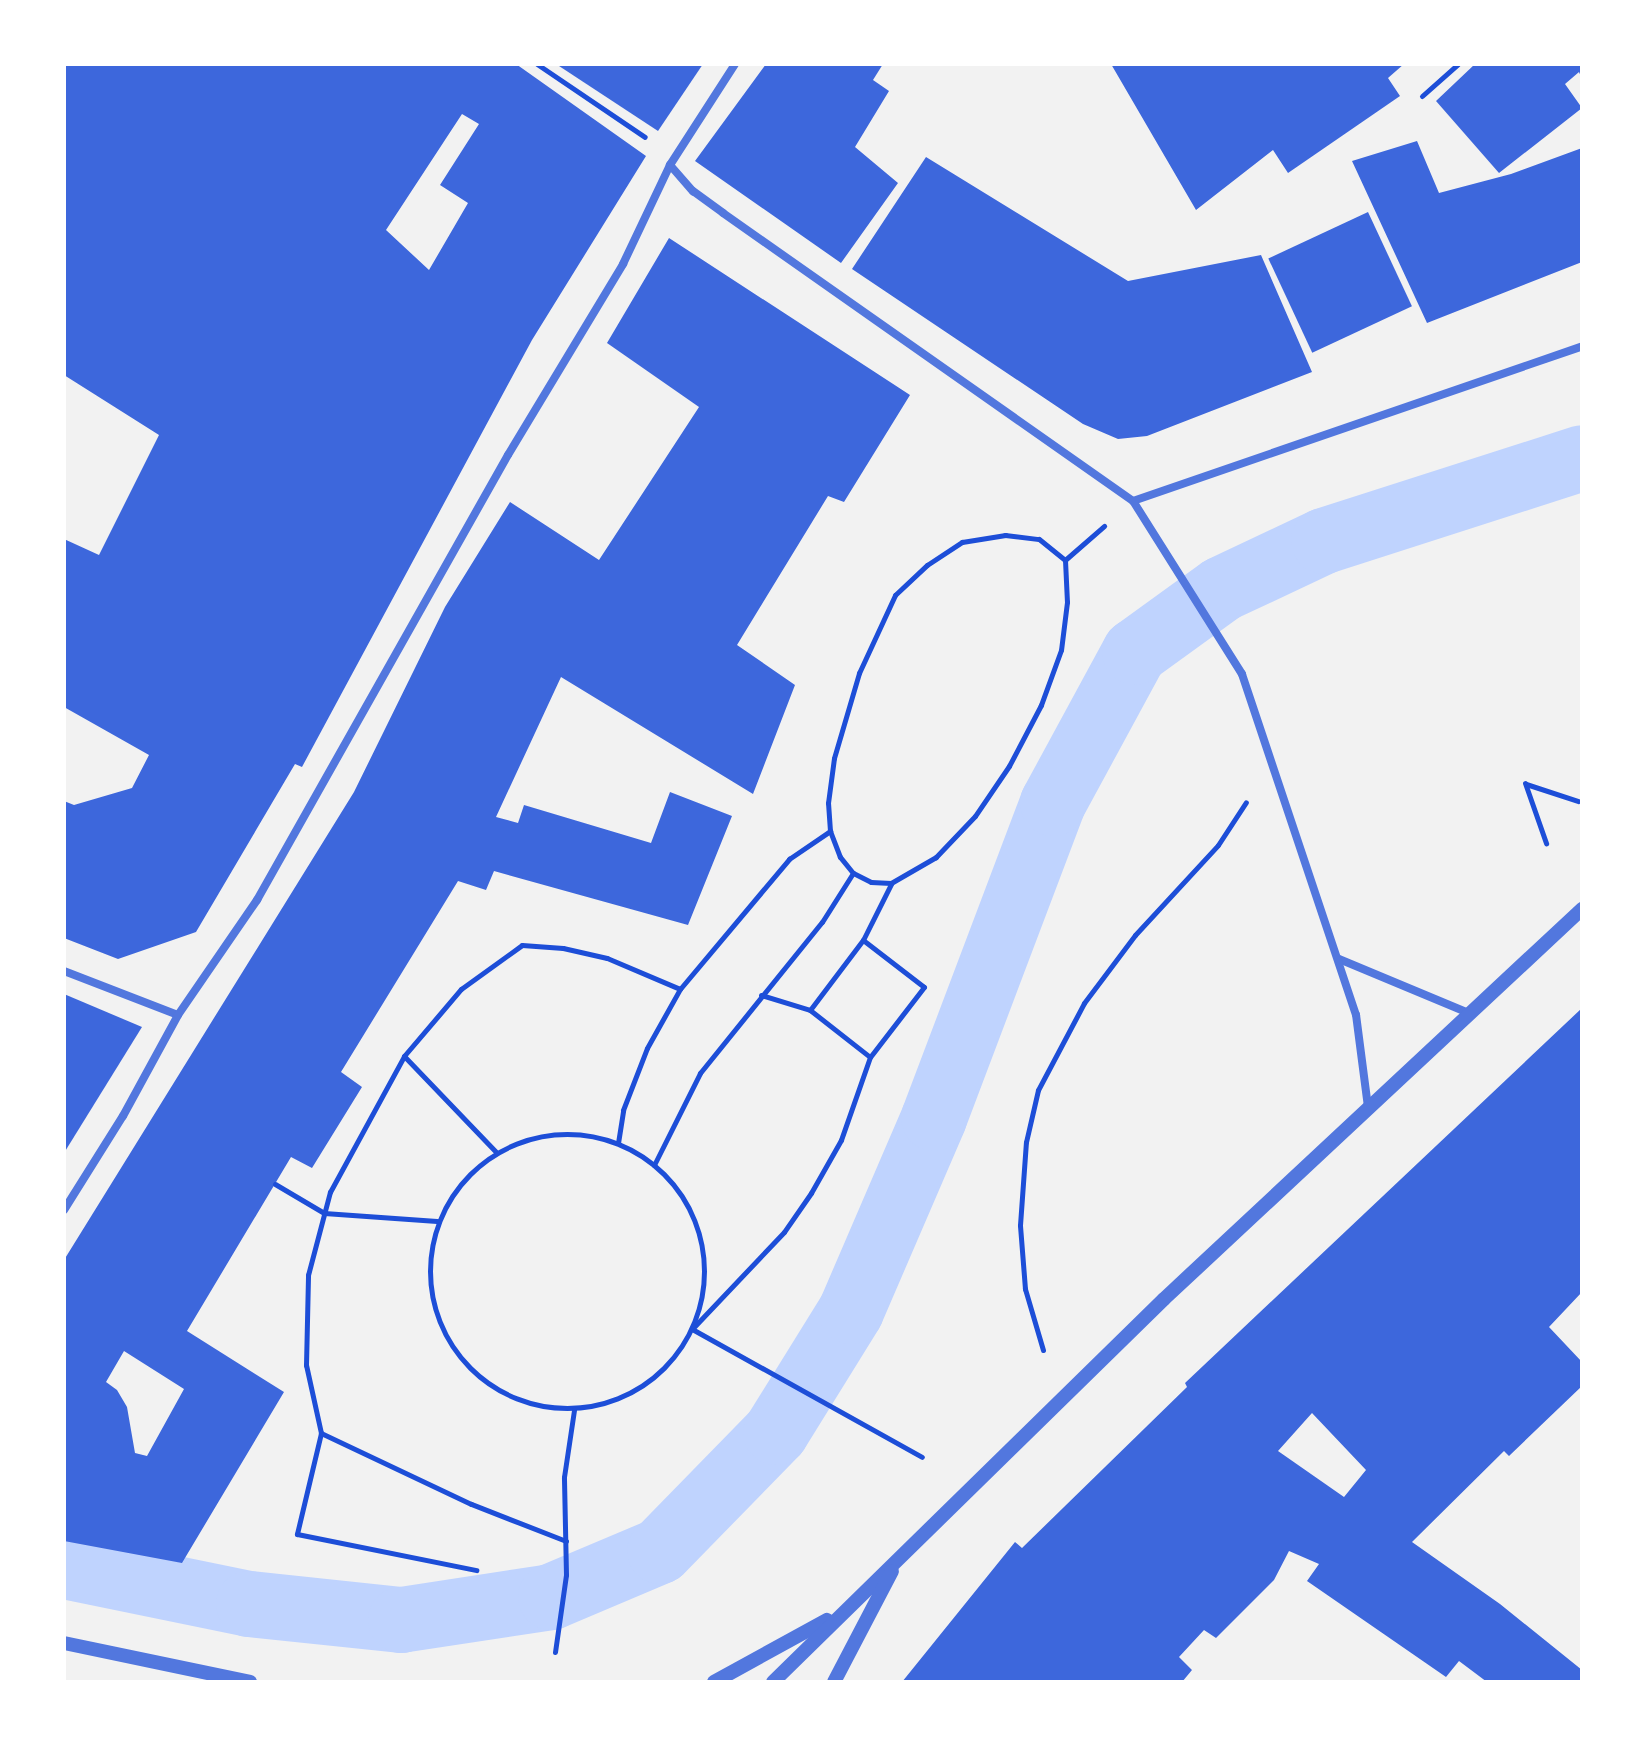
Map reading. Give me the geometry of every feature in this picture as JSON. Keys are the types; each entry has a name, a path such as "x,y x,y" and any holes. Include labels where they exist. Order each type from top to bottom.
{"street":[{"path":"64,1210 123,1116 178,1015 257,900 508,455 623,264 670,165 735,64"},
{"path":"670,165 693,191 723,213 1133,501 1242,674 1339,959 1365,1062 1369,1111"},
{"path":"1133,501 1582,346"},
{"path":"773,1682 1164,1299 1473,1015 1582,909"},
{"path":"1339,959 1473,1015"},
{"path":"64,971 178,1015"},
{"path":"834,1679 898,1560"},
{"path":"714,1682 844,1610"},
{"path":"64,1643 250,1682"}],"path":[{"path":"537,64 651,141 670,165"},
{"path":"1422,96 1458,64"},
{"path":"1065,560 1133,501"},
{"path":"1005,535 1039,539 1065,560 1067,602 1061,650 1041,705 1009,766 975,816 936,857 891,883 871,882 853,873 840,857 830,831 828,803 834,758 859,673 895,595 927,565 962,542 1005,535"},
{"path":"1043,1350 1025,1289 1020,1225 1026,1142 1038,1090 1084,1003 1135,935 1218,845 1272,760"},
{"path":"1546,843 1525,783 1578,801"},
{"path":"618,1143 623,1110 647,1048 680,989 789,859 830,831"},
{"path":"654,1165 700,1073 822,922 853,873"},
{"path":"810,1010 863,940 891,883"},
{"path":"692,1329 704,1285 701,1240 684,1199 654,1165 618,1143 576,1134 535,1136 496,1152 461,1182 437,1221 428,1267 434,1312 456,1353 488,1385 529,1404 574,1410 611,1403 644,1386 672,1361 692,1329 784,1232 811,1193 841,1140 870,1057 924,987 863,940"},
{"path":"476,1570 297,1534 321,1433 306,1365 308,1275 330,1192 404,1056 461,989 522,945 563,948 607,958 680,989"},
{"path":"761,995 810,1010 870,1057"},
{"path":"404,1056 496,1152"},
{"path":"275,1184 324,1213 437,1221"},
{"path":"692,1329 922,1457"},
{"path":"555,1652 566,1575 564,1477 574,1410"},
{"path":"321,1433 471,1504 566,1541"}],"building":[{"path":"64,64 516,64 646,156 532,340 302,767 295,764 196,932 118,959 64,938 64,801 74,805 132,788 149,755 64,707 64,539 99,555 159,435 64,375","holes":["462,114 479,124 440,185 468,203 429,270 386,230"]},
{"path":"556,64 703,64 658,131"},
{"path":"766,64 883,64 873,80 889,91 855,147 898,183 841,263 695,161"},
{"path":"1111,64 1404,64 1388,78 1400,96 1288,173 1273,150 1196,210"},
{"path":"1475,64 1582,64 1582,79 1579,72 1565,84 1582,108 1499,173 1436,101"},
{"path":"1417,141 1439,193 1511,174 1582,148 1582,262 1427,323 1352,161"},
{"path":"926,157 1128,281 1261,255 1312,372 1147,436 1118,439 1083,424 852,269"},
{"path":"1368,212 1412,306 1312,353 1268,258"},
{"path":"669,238 910,395 844,502 828,496 737,645 795,685 753,794 561,677 496,817 518,823 524,805 651,843 670,792 732,816 688,925 494,871 486,890 458,881 341,1072 362,1087 312,1168 291,1157 187,1331 284,1392 182,1563 64,1541 64,1260 354,792 445,607 510,502 599,560 699,407 607,343","holes":["124,1351 184,1389 147,1456 135,1453 127,1407 117,1390 106,1382"]},
{"path":"64,994 142,1027 64,1153"},
{"path":"1582,1008 1582,1292 1549,1327 1582,1362 1582,1386 1509,1456 1504,1451 1412,1542 1500,1604 1582,1670 1582,1682 1487,1682 1459,1661 1446,1677 1307,1581 1319,1564 1289,1551 1274,1580 1216,1638 1204,1630 1179,1657 1192,1670 1182,1682 902,1682 1015,1542 1022,1548 1187,1387 1185,1383","holes":["1312,1413 1366,1470 1344,1497 1278,1451"]}],"waterway":[{"path":"64,1566 249,1604 401,1620 551,1597 660,1551 776,1432 851,1311 934,1118 1053,803 1135,652 1222,589 1324,541 1582,458"}]}
